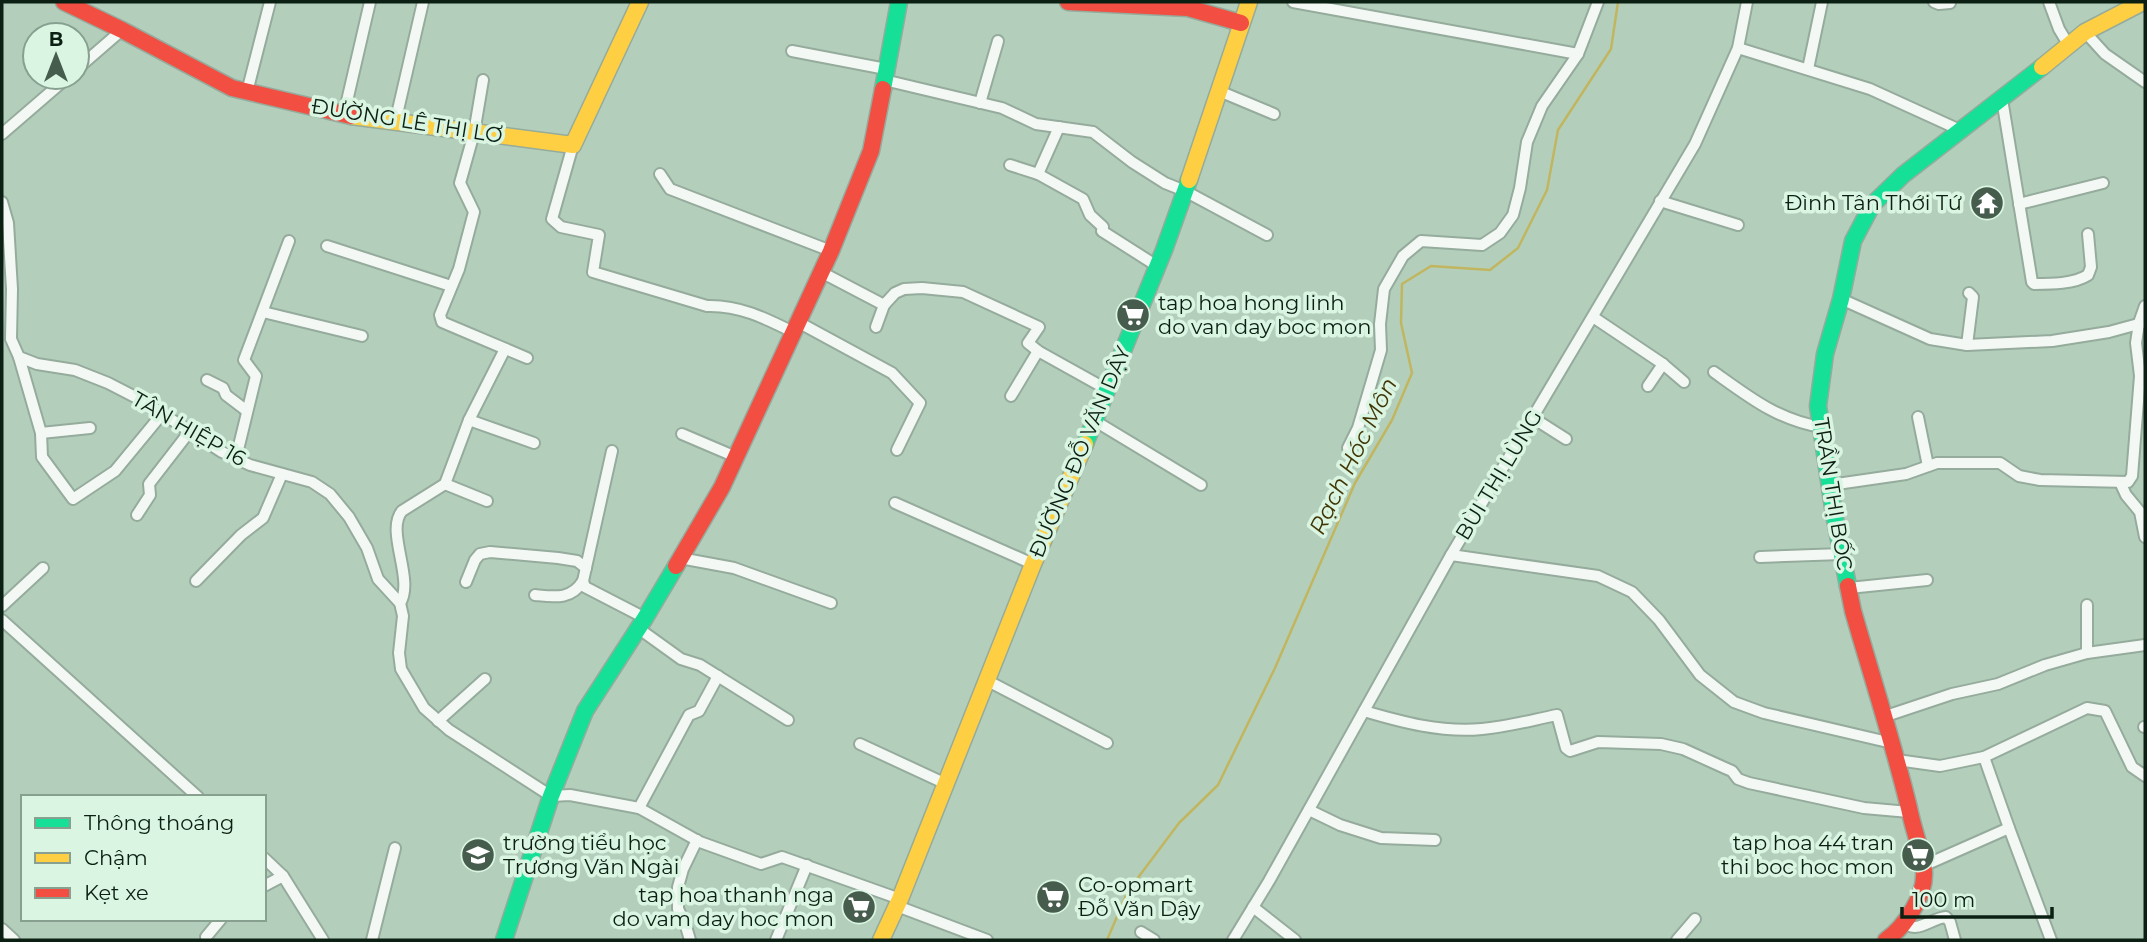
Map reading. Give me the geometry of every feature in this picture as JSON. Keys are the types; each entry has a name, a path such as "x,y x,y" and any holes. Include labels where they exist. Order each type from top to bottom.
{"street":[{"name":"ĐƯỜNG LÊ THỊ LƠ","path":"66,2 232,88 395,123 573,145"},
{"path":"247,92 270,2"},
{"path":"344,114 370,2"},
{"path":"395,123 423,2"},
{"path":"640,2 573,145 552,219 561,227 599,235 593,272 707,306 723,306 756,313 795,327 892,373 920,404 897,450"},
{"path":"504,940 551,796 585,711 722,488 831,251 871,151 899,2"},
{"path":"1068,2 1188,8 1241,23"},
{"name":"ĐƯỜNG ĐỖ VĂN DẬY","path":"881,940 1032,564 1095,421 1157,266 1249,2"},
{"path":"1293,2 1578,54"},
{"path":"1348,448 1381,351 1380,324 1384,289 1403,256 1421,241 1482,245 1500,233 1513,215 1528,142 1542,106 1578,54 1598,2"},
{"name":"BÙI THỊ LÙNG","path":"1233,940 1451,555 1696,144 1738,48 1747,2"},
{"path":"1808,69 1822,2"},
{"path":"1934,2 1950,3"},
{"path":"2049,2 2068,44"},
{"name":"TRẦN THỊ BỐC","path":"1886,940 1911,912 1920,892 1924,873 1897,760 1853,611 1818,406 1825,354 1841,299 1853,241 1872,205 1903,175 2068,44 2085,32 2143,2"},
{"path":"91,57 122,30"},
{"path":"2085,32 2105,54 2145,82"},
{"path":"980,103 998,41"},
{"path":"1738,48 1870,89 1960,130"},
{"path":"792,51 1002,108 1036,124 1093,132 1165,183 1268,235"},
{"path":"483,80 474,133 460,183 474,212 459,270 440,315 442,322 527,358"},
{"path":"2,134 52,91"},
{"path":"1219,91 1274,114"},
{"path":"2002,99 2032,282 2080,280 2088,275 2091,267 2088,234"},
{"path":"1038,174 1059,127"},
{"path":"1010,164 1038,174 1083,198 1090,215 1103,227 1102,231 1157,266"},
{"path":"660,174 670,189 831,251"},
{"path":"2019,204 2103,183"},
{"path":"1660,201 1738,225"},
{"path":"2,202 8,223 12,289 11,339 19,357 41,433 42,457 73,499 115,471 162,414"},
{"path":"236,458 256,376 244,360 289,241"},
{"path":"327,246 451,286"},
{"path":"821,272 884,304"},
{"path":"876,327 884,304 895,293 904,289 963,292 1039,327 1028,344 1108,390"},
{"path":"1967,345 1973,297 1969,293"},
{"path":"1841,299 1930,339 1967,345 2052,341 2109,332 2142,323"},
{"path":"1830,485 1906,474 1937,463 2000,463 2019,476 2040,480 2128,482 2132,476 2140,376 2136,344 2145,306"},
{"path":"263,312 362,335"},
{"path":"1593,317 1684,382"},
{"path":"505,349 469,420 444,484 402,511 398,517 405,583 400,603 403,616 399,653 401,669 424,708 449,730 551,796 570,795 639,808 696,840 761,864 782,857 807,865 987,940"},
{"path":"1011,396 1038,351"},
{"name":"TÂN HIỆP 16","path":"19,357 37,364 75,369 108,383 250,465 312,482 330,494 349,517 367,548 378,579 400,603"},
{"path":"1648,386 1662,364"},
{"path":"1714,372 1765,408 1801,424 1821,427"},
{"path":"207,380 223,388 226,395 247,411"},
{"path":"1918,417 1927,466"},
{"path":"1533,418 1566,439"},
{"path":"469,420 534,443"},
{"path":"1095,421 1201,485"},
{"path":"41,433 90,428"},
{"path":"137,515 150,495 149,484 190,432"},
{"path":"682,434 736,457"},
{"path":"535,596 568,596 583,581 612,450"},
{"path":"196,581 241,534 263,518 282,474"},
{"path":"2120,482 2126,495 2140,512 2145,537"},
{"path":"444,484 487,501"},
{"path":"895,503 1032,564"},
{"path":"466,582 475,560 480,554 490,552 568,559 577,561 586,568"},
{"path":"1760,557 1842,554"},
{"path":"1451,555 1598,576 1632,592 1660,620 1700,675 1734,702 1764,713 1892,743"},
{"path":"680,558 734,568 831,603"},
{"path":"2,606 43,568"},
{"path":"1849,588 1927,580"},
{"path":"583,581 585,587 641,623 681,659 700,665 788,720"},
{"path":"2087,605 2087,653"},
{"path":"2,620 189,794"},
{"path":"1883,717 1952,694 1998,684 2045,665 2087,653 2145,645"},
{"path":"639,808 689,715 699,711 718,676"},
{"path":"438,721 485,679"},
{"path":"985,680 1107,743"},
{"path":"1897,760 1940,766 1984,757 2092,708 2105,711 2132,767 2145,776"},
{"path":"1364,711 1402,722 1481,730 1557,715 1566,748 1570,751 1598,742 1661,744 1683,749 1732,771 1738,779 1749,783 1864,808 1909,812"},
{"path":"860,744 944,783"},
{"path":"1984,757 2051,940"},
{"path":"1309,810 1340,825 1381,838 1435,840"},
{"path":"1923,866 2009,828"},
{"path":"690,940 678,909 678,887 696,840"},
{"path":"372,940 395,848"},
{"path":"266,860 283,876 323,940"},
{"path":"776,940 807,865"},
{"path":"266,885 283,876"},
{"path":"1253,907 1295,940"},
{"path":"1904,921 1908,927 1913,928 1945,917 1950,922 1955,940"},
{"path":"1677,940 1696,919"},
{"path":"206,937 219,921"},
{"path":"2,929 14,940"},
{"path":"1141,932 1154,940"}],"waterway":[{"name":"Rạch Hóc Môn","path":"1107,940 1128,891 1179,823 1218,785 1275,668 1355,483 1392,420 1412,373 1401,323 1402,284 1431,266 1490,270 1518,248 1547,190 1558,130 1611,49 1618,2"}],"traffic: fast":[{"path":"883,89 899,2"},
{"path":"1848,586 1818,406 1825,354 1841,299 1853,241 1872,205 1903,175 2042,67"},
{"path":"1085,444 1164,250 1189,180"},
{"path":"504,940 551,796 585,711 676,566"}],"traffic: slow":[{"path":"351,116 573,145 640,2"},
{"path":"1189,180 1249,2"},
{"path":"2042,67 2085,32 2143,2"},
{"path":"881,940 900,899 1033,564 1085,444"}],"traffic: jam":[{"path":"64,2 232,88 351,116"},
{"path":"1068,2 1188,8 1241,23"},
{"path":"676,566 722,487 831,251 871,151 883,89"},
{"path":"1848,586 1903,783 1924,871 1922,890 1913,910 1886,940"}],"place":[{"name":"Đình Tân Thới Tứ","path":"1987,203"},
{"name":"tap hoa hong linh do van day boc mon","path":"1133,315"},
{"name":"trường tiểu học Trương Văn Ngài","path":"478,855"},
{"name":"tap hoa 44 tran thi boc hoc mon","path":"1918,855"},
{"name":"Co-opmart Đỗ Văn Dậy","path":"1053,897"},
{"name":"tap hoa thanh nga do vam day hoc mon","path":"859,907"}]}
